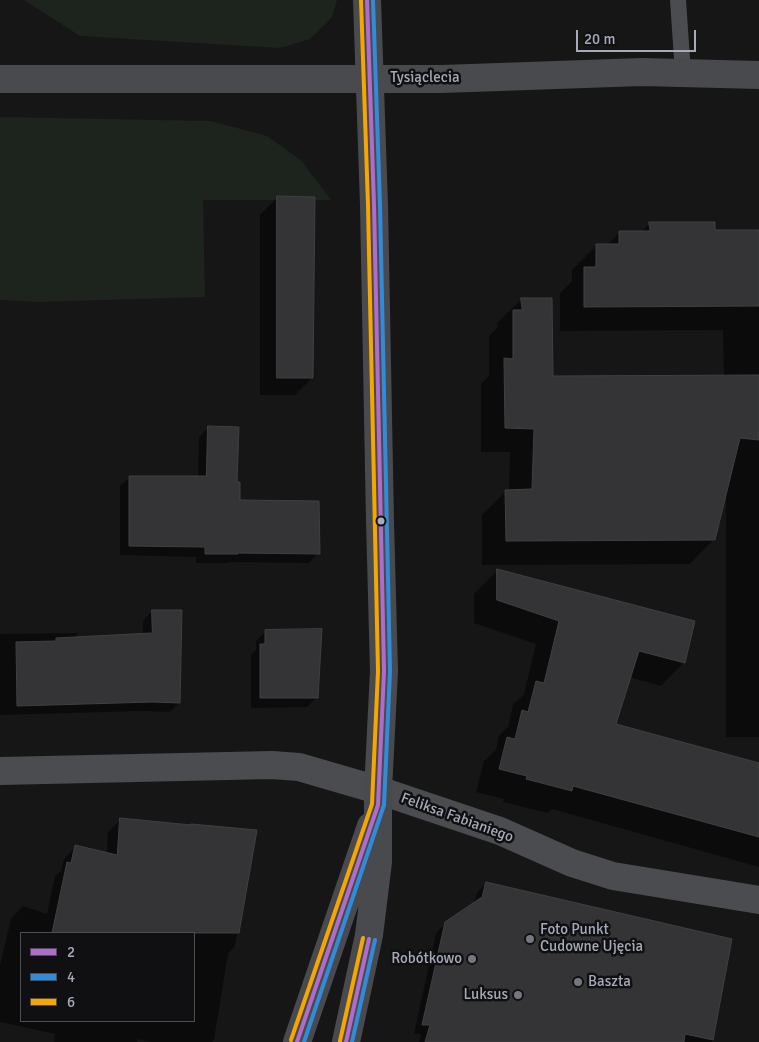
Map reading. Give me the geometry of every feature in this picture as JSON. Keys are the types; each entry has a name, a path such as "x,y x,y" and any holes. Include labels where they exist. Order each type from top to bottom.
{"street":[{"path":"346,1042 370,935 378,862 378,798 384,671 374,205 367,0"},
{"name":"Tysiąclecia","path":"0,79 442,79 642,72 759,75"},
{"name":"Feliksa Fabianiego","path":"0,771 272,765 299,767 378,798 500,831 572,863 613,876 759,900"},
{"path":"297,1042 378,798"}],"lane":[{"path":"678,0 683,73"}],"shaded area":[{"path":"24,0 337,0 332,17 310,39 280,48 80,36"},
{"path":"0,117 211,121 267,136 301,160 331,200 203,200 205,297 36,302 0,300"}],"building":[{"path":"277,196 315,197 313,378 277,378"},
{"path":"649,222 715,222 715,230 759,230 759,306 584,307 584,267 596,267 596,244 619,244 619,231 650,231"},
{"path":"521,298 552,298 553,376 759,375 759,440 740,438 715,540 506,541 505,490 532,489 534,429 505,428 504,358 513,359 513,310 522,310"},
{"path":"208,426 239,427 237,482 240,482 240,500 319,501 320,554 205,554 205,547 129,546 129,476 206,476"},
{"path":"497,569 695,621 685,663 639,651 616,724 759,763 759,837 573,786 572,791 526,779 527,776 499,769 507,737 515,739 522,710 528,712 536,681 544,683 559,621 497,600"},
{"path":"152,610 182,610 180,703 152,702 17,706 16,642 56,641 56,638 152,633"},
{"path":"322,629 318,698 260,698 260,644 265,644 265,630"},
{"path":"120,818 257,830 239,933 52,932 67,862 71,863 75,845 117,855"},
{"name":"Baszta","path":"486,882 732,939 713,1040 685,1034 684,1042 425,1042 430,1025 422,1025 445,922 482,897"}],"transit line":[{"name":"6","path":"291,1040 372,804 378,671 368,205 361,0"},
{"name":"2","path":"297,1042 378,805 384,671 374,205 367,0"},
{"name":"4","path":"304,1042 384,805 390,671 380,205 373,0"},
{"name":"6","path":"340,1041 363,938"},
{"name":"2","path":"346,1042 369,939"},
{"name":"4","path":"352,1042 375,940"}],"place":[{"name":"Foto Punkt Cudowne Ujęcia","path":"530,939"},
{"name":"Robótkowo","path":"472,959"},
{"name":"Baszta","path":"578,982"},
{"name":"Luksus","path":"518,995"}]}
